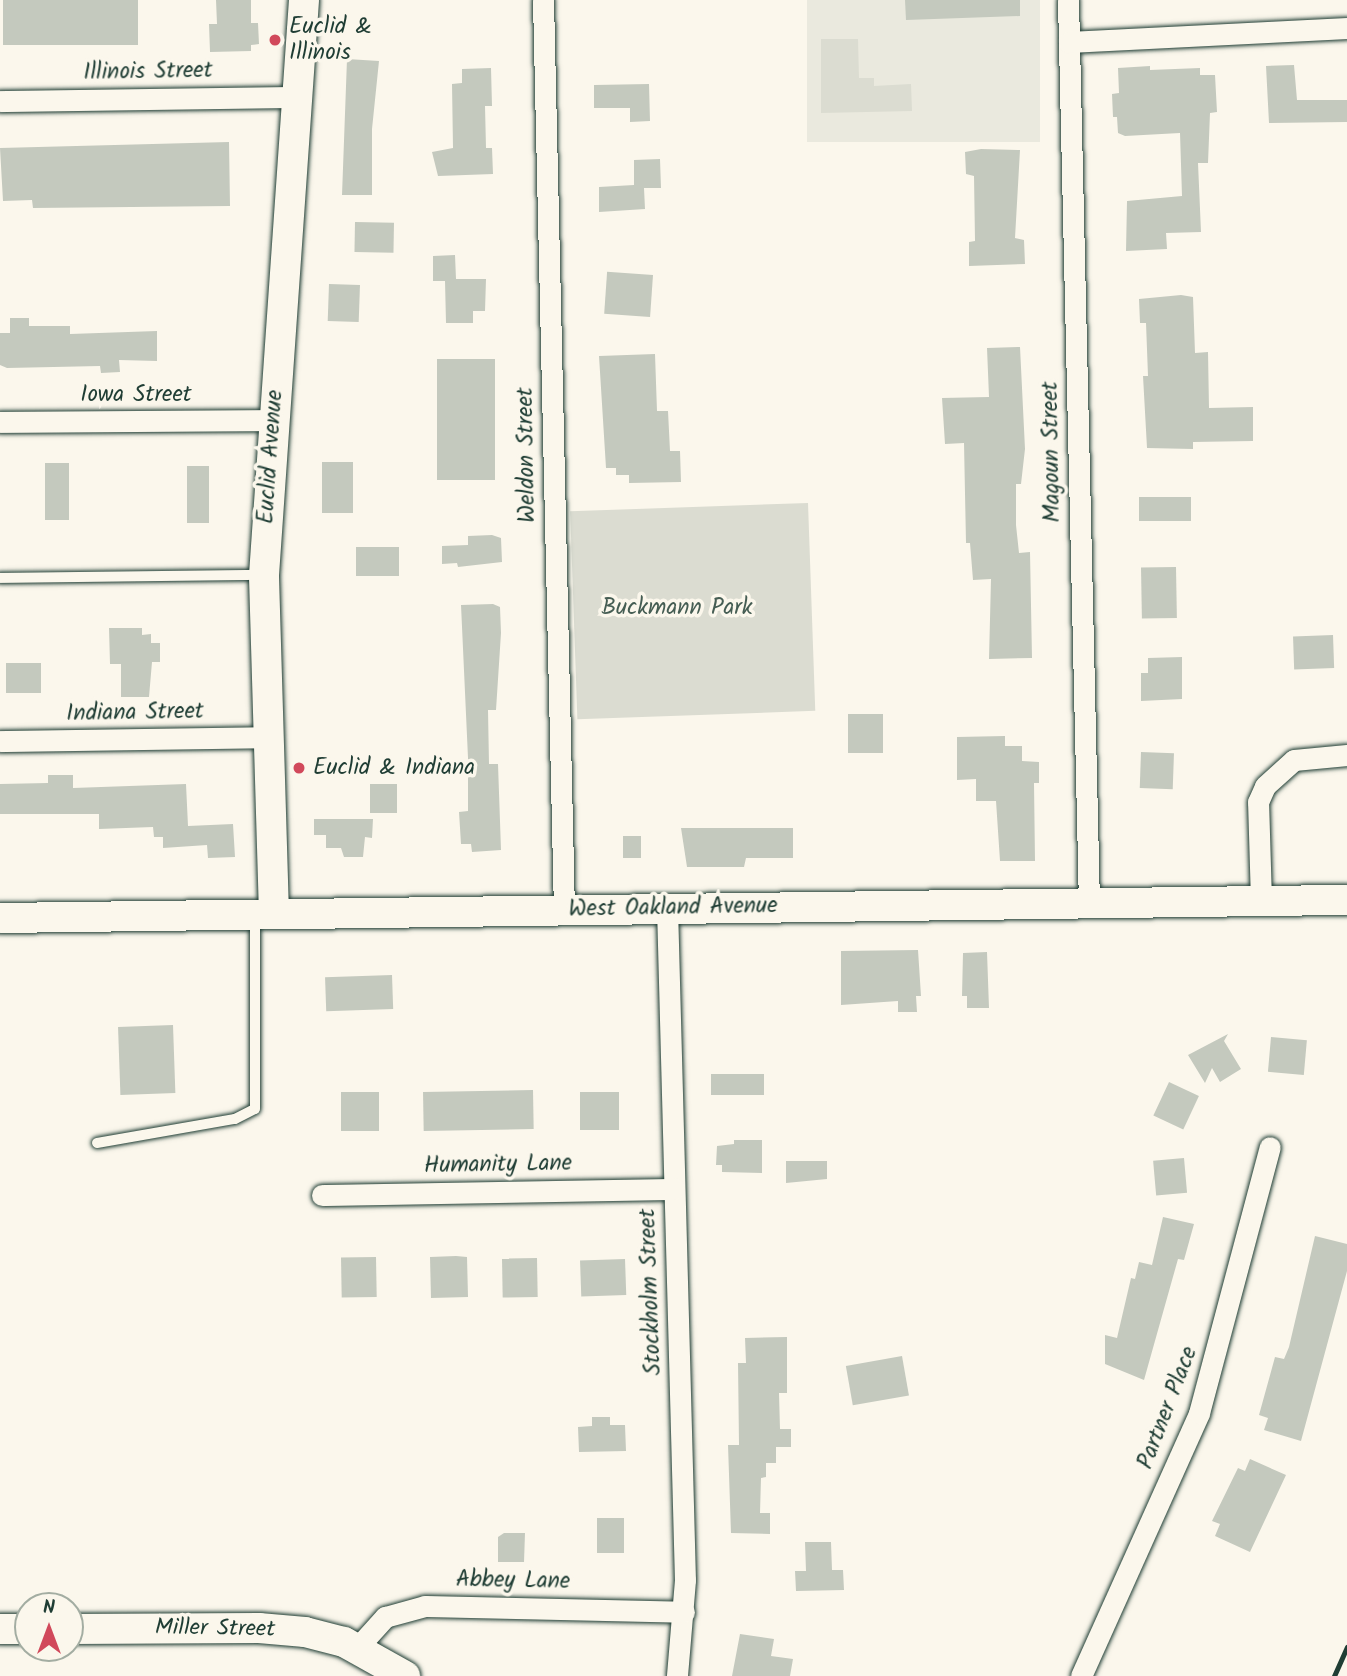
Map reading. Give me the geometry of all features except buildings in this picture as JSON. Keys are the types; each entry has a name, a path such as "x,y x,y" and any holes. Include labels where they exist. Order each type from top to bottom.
{"main road":[{"name":"Euclid Avenue","path":"264,914 270,737 264,575 304,0"},
{"name":"West Oakland Avenue","path":"0,918 1347,900"},
{"name":"Miller Street","path":"84,1629 259,1628 326,1636 357,1648 405,1676"}],"street":[{"name":"Weldon Street","path":"543,0 564,909"},
{"name":"Magoun Street","path":"1068,0 1089,904"},
{"path":"1069,42 1347,28"},
{"name":"Illinois Street","path":"0,101 298,97"},
{"name":"Iowa Street","path":"0,422 273,420"},
{"name":"Indiana Street","path":"0,741 270,737"},
{"path":"1261,901 1258,802 1265,786 1294,760 1347,755"},
{"name":"Stockholm Street","path":"667,907 684,1612 677,1676"},
{"name":"Partner Place","path":"1081,1676 1199,1413 1222,1341 1270,1147"},
{"name":"Humanity Lane","path":"322,1195 674,1189"},
{"name":"Abbey Lane","path":"357,1648 385,1617 425,1606 684,1612"}],"lane":[{"path":"0,578 264,575"},
{"path":"97,1143 236,1119 255,1109 264,914"}],"shaded area":[{"path":"807,0 1040,0 1040,142 807,142"}],"green space":[{"path":"821,39 858,39 859,78 874,78 874,86 911,84 912,111 821,113"},
{"name":"Buckmann Park","path":"808,503 815,711 577,719 570,511"}],"railway":[{"path":"1334,1676 1347,1647"}],"place":[{"name":"Euclid & Illinois","path":"275,40"},
{"name":"Euclid & Indiana","path":"299,768"}]}
